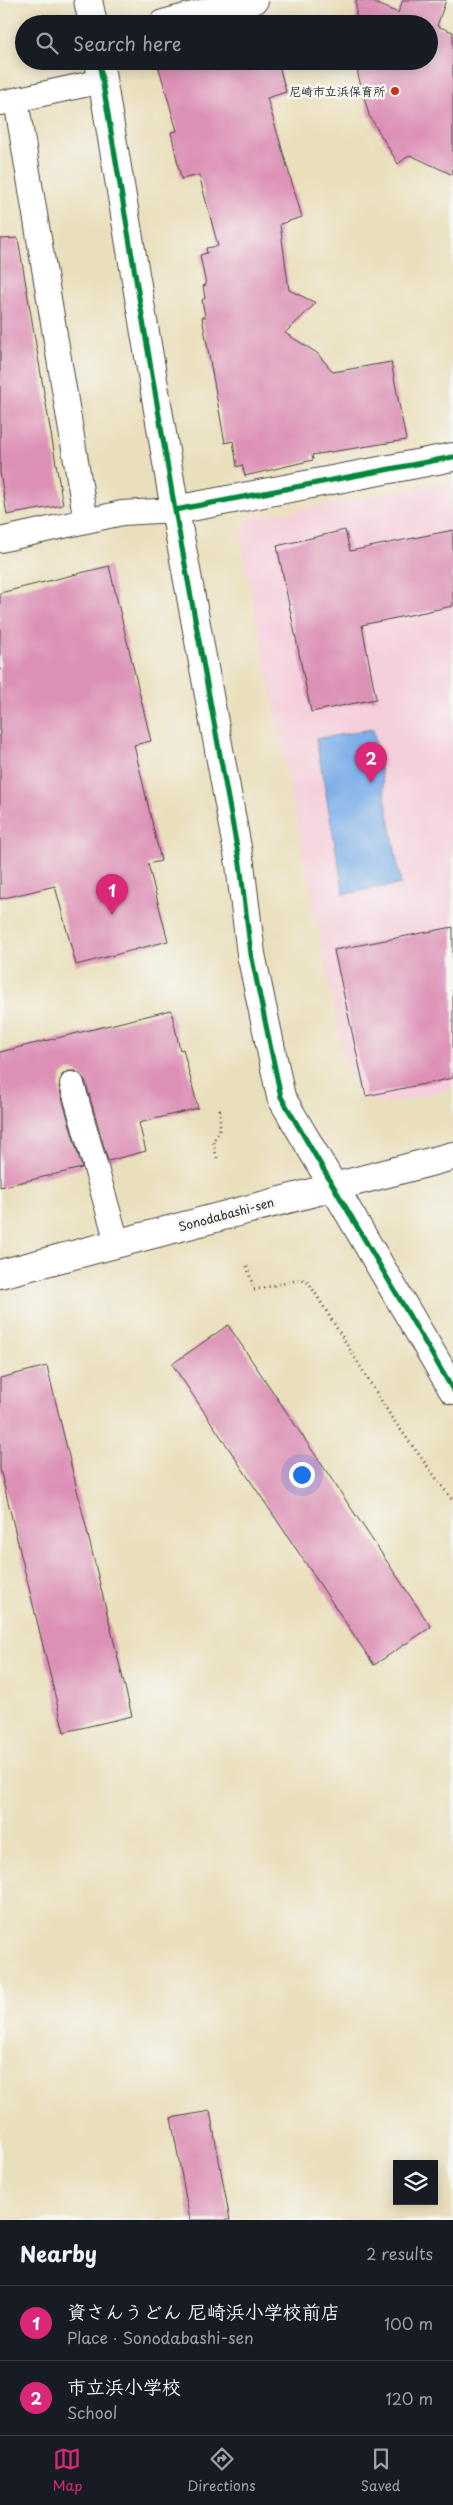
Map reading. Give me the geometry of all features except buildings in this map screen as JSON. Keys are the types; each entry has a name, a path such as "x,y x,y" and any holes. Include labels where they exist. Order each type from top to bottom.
{"street":[{"path":"88,0 91,15"},
{"path":"197,15 254,0"},
{"path":"101,71 175,510 240,864 251,954 281,1097 453,1390"},
{"path":"175,510 453,457"},
{"name":"Sonodabashi-sen","path":"0,1274 453,1156"}],"lane":[{"path":"86,521 8,102 101,71"},
{"path":"0,540 122,513 175,510"},
{"path":"72,1084 117,1242"}],"path":[{"path":"217,1158 213,1142 220,1129 220,1110 224,1109"},
{"path":"247,1266 254,1290 302,1279 309,1283 392,1418 453,1501"}],"shaded area":[{"path":"453,481 453,1089 390,1103 377,1103 362,1097 349,1071 342,1049 240,536 247,519"}],"water":[{"path":"373,729 401,884 344,894 316,739"}],"cycle path":[{"path":"101,70 175,510 240,864 251,954 281,1097 453,1390"},
{"path":"175,510 453,457"}],"place":[{"name":"尼崎市立浜保育所","path":"395,91"},
{"name":"市立浜小学校","path":"371,783"},
{"name":"資さんうどん 尼崎浜小学校前店","path":"112,915"}]}
